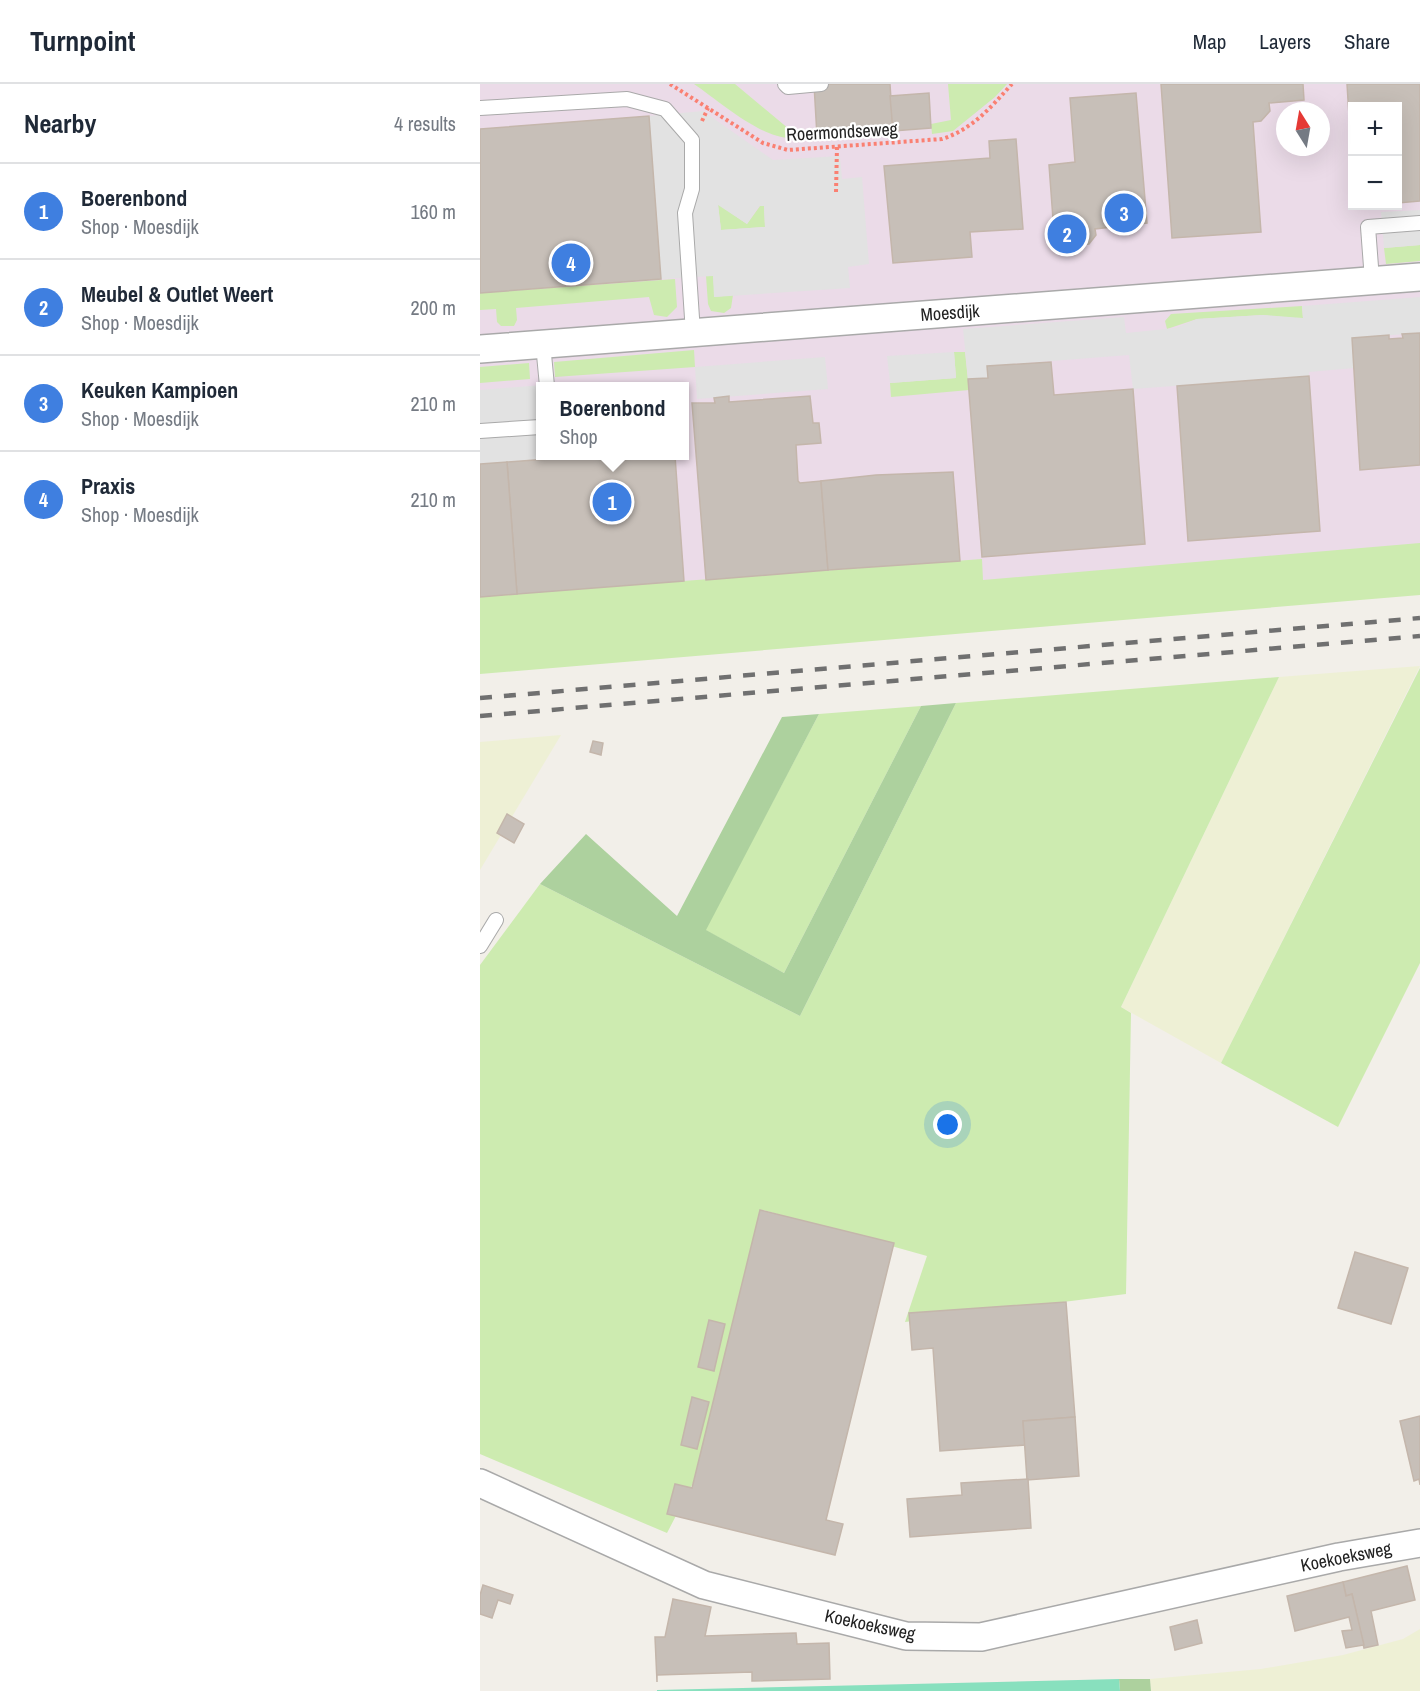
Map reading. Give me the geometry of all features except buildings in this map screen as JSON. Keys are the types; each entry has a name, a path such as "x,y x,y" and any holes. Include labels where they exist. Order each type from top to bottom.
{"street":[{"name":"Moesdijk","path":"480,349 1420,277"},
{"name":"Koekoeksweg","path":"480,1483 704,1585 906,1636 981,1637 1339,1557 1420,1543"}],"lane":[{"path":"785,84 788,87 821,84"},
{"path":"480,108 627,99 665,109 692,140 692,189 686,213 693,333"},
{"path":"1372,280 1368,227 1420,223"},
{"path":"543,344 547,382"},
{"path":"480,431 536,428"},
{"path":"480,946 496,920"}],"path":[{"name":"Roermondseweg","path":"670,84 775,148 788,150 942,139 961,133 980,118 1012,84"},
{"path":"836,192 837,147"}],"shaded area":[{"path":"480,84 1420,84 1420,553 480,625"},
{"path":"703,111 773,160 840,156 842,179 862,177 869,264 848,267 850,288 714,297 713,276 661,279 649,116","holes":["718,205 747,224 759,206 764,206 765,227 721,230"]},
{"path":"1420,210 1420,245 1384,248 1381,212"},
{"path":"1420,297 1420,333 1352,338 1354,368 1309,372 1309,376 1133,389 1129,355 987,366 988,378 968,379 963,329 1124,317 1126,333 1176,328 1197,319 1263,315 1303,318 1302,306"},
{"path":"954,352 956,378 890,383 887,356"},
{"path":"825,357 828,389 697,399 695,367"},
{"path":"536,386 536,460 480,464 480,390"}],"green space":[{"path":"694,84 735,84 795,134 791,138 766,132 740,117"},
{"path":"948,84 1007,84 995,97 953,131 932,134 931,124 951,120"},
{"path":"718,204 747,224 760,206 764,206 765,227 721,230"},
{"path":"1420,245 1420,261 1386,264 1384,248"},
{"path":"706,276 713,276 715,297 733,295 731,308 724,313 711,311 708,304"},
{"path":"675,279 677,307 667,317 654,315 649,297 516,308 517,320 514,326 501,326 497,322 496,309 480,310 480,293"},
{"path":"1302,306 1303,319 1263,315 1197,319 1167,329 1165,321 1171,314"},
{"path":"694,350 695,367 555,377 554,362"},
{"path":"954,352 965,352 969,390 891,397 890,383 956,378"},
{"path":"529,363 530,379 480,383 480,367"},
{"path":"1420,543 1420,595 480,674 480,596 982,559 983,580"},
{"path":"1420,666 1221,1063 1121,1007 1279,677"},
{"path":"1420,668 1420,963 1338,1127 1221,1063"},
{"path":"1279,677 1121,1007 1131,1013 1126,1294 905,1322 927,1256 763,1210 693,1483 667,1533 480,1454 480,965 540,884 800,1016 956,703"},
{"path":"956,703 800,1016 540,884 586,834 677,916 782,717 819,714 706,930 784,973 921,706"},
{"path":"921,706 784,973 705,930 819,714"},
{"path":"561,735 480,870 480,742"},
{"path":"1420,1629 1420,1691 1151,1691 1150,1679 1261,1669 1343,1655 1403,1639"},
{"path":"1119,1679 1150,1679 1151,1691 1120,1691"},
{"path":"1119,1679 1120,1691 657,1691 657,1690"}],"railway":[{"path":"480,698 1420,618"},
{"path":"480,716 1420,636"}],"place":[{"name":"Keuken Kampioen","path":"1124,213"},
{"name":"Meubel & Outlet Weert","path":"1067,234"},
{"name":"Praxis","path":"571,263"},
{"name":"Boerenbond","path":"612,502"}]}
